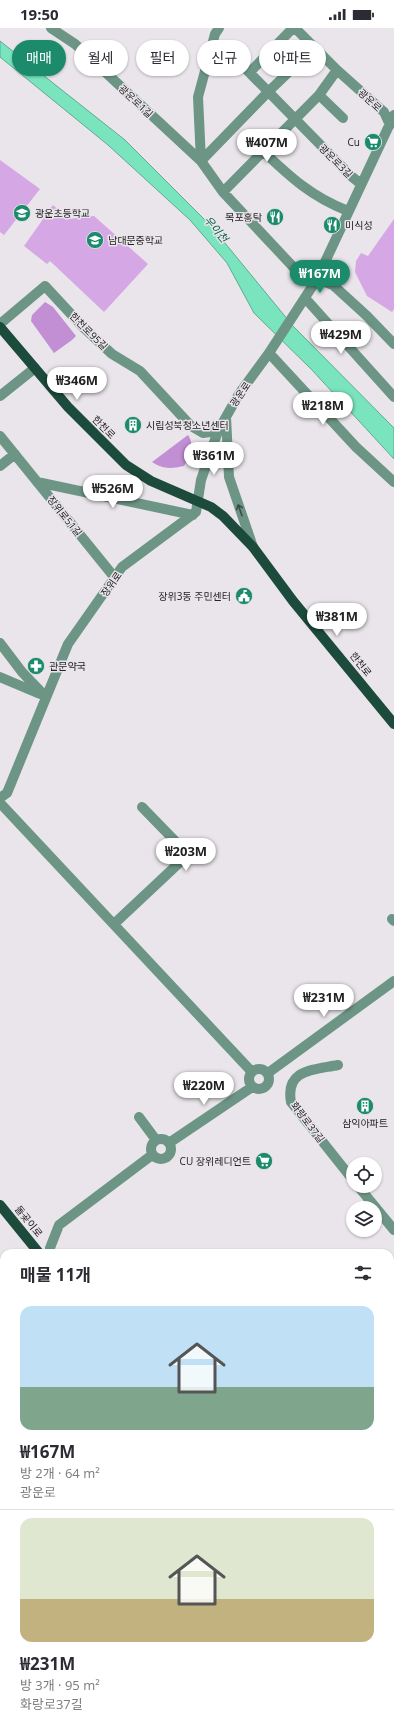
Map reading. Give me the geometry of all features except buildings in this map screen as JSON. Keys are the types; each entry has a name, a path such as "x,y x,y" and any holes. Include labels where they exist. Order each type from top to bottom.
{"main road":[{"name":"한천로","path":"0,325 35,368 95,436 126,465 151,481 211,507 223,516 253,547 293,601 394,724"},
{"name":"돌곶이로","path":"0,1205 36,1249"}],"street":[{"name":"광운로1길","path":"51,28 75,44 200,161 223,192 298,271 334,285 394,344"},
{"path":"200,161 198,97 215,34 219,28"},
{"path":"251,71 294,28"},
{"name":"광운로","path":"294,28 307,40"},
{"name":"광운로","path":"193,515 198,508 201,480 218,431 239,394 271,350 317,279 392,120 326,58"},
{"path":"223,192 319,95 337,70"},
{"name":"광운로3길","path":"251,73 351,176 361,184"},
{"path":"200,161 284,76"},
{"path":"319,95 343,118"},
{"path":"263,151 297,183 336,207 348,211"},
{"name":"한천로95길","path":"0,325 45,286 83,327 112,354 140,371 191,426 203,433 218,431"},
{"path":"304,300 394,397"},
{"path":"271,350 356,447 394,482"},
{"path":"0,396 35,368"},
{"path":"226,416 229,477 253,547"},
{"name":"장위로51길","path":"0,436 115,578"},
{"path":"0,466 15,454"},
{"path":"37,482 193,515"},
{"name":"장위로","path":"0,798 7,793 45,696 68,644 122,567 193,515"},
{"path":"0,643 22,672 45,696"},
{"path":"0,677 45,696"},
{"path":"0,803 252,1072"},
{"path":"114,924 179,863 180,850 176,841 142,807"},
{"path":"268,1073 394,981"},
{"name":"화랑로37길","path":"338,1065 305,1072 291,1084 289,1092 291,1102 346,1171"},
{"path":"262,1069 268,1073 270,1080 267,1086 261,1090 252,1087 249,1081 252,1072 262,1069"},
{"path":"169,1143 252,1087"},
{"path":"139,1117 156,1140"},
{"path":"163,1139 169,1143 171,1153 166,1158 159,1160 152,1155 150,1147 156,1140 163,1139"},
{"path":"50,1248 59,1225 152,1155"},
{"path":"364,1193 394,1230"}],"shaded area":[{"path":"0,41 12,51 12,67 0,57"},
{"path":"23,76 44,76 125,140 211,226 293,326 394,428 394,459 312,370 254,313 227,263 190,220 108,145"},
{"path":"0,160 40,189 4,235 0,232"},
{"path":"53,205 69,219 94,216 148,264 104,312 50,261 47,264 24,246"},
{"path":"394,219 394,309 392,312 367,296 355,272 356,261 361,253 368,256"},
{"path":"45,302 53,307 76,336 54,353 31,321 32,315"},
{"path":"188,435 191,443 191,451 184,466 167,468 152,462"}],"place":[{"name":"Cu","path":"373,142"},
{"name":"광운초등학교","path":"22,213"},
{"name":"목포홍탁","path":"275,217"},
{"name":"미식성","path":"332,225"},
{"name":"남대문중학교","path":"95,240"},
{"name":"시립성북청소년센터","path":"133,425"},
{"name":"장위3동 주민센터","path":"244,596"},
{"name":"관문약국","path":"36,666"},
{"name":"삼익아파트","path":"365,1106"},
{"name":"CU 장위레디언트","path":"264,1161"}],"water label":[{"name":"우이천","path":"216,229"}]}
